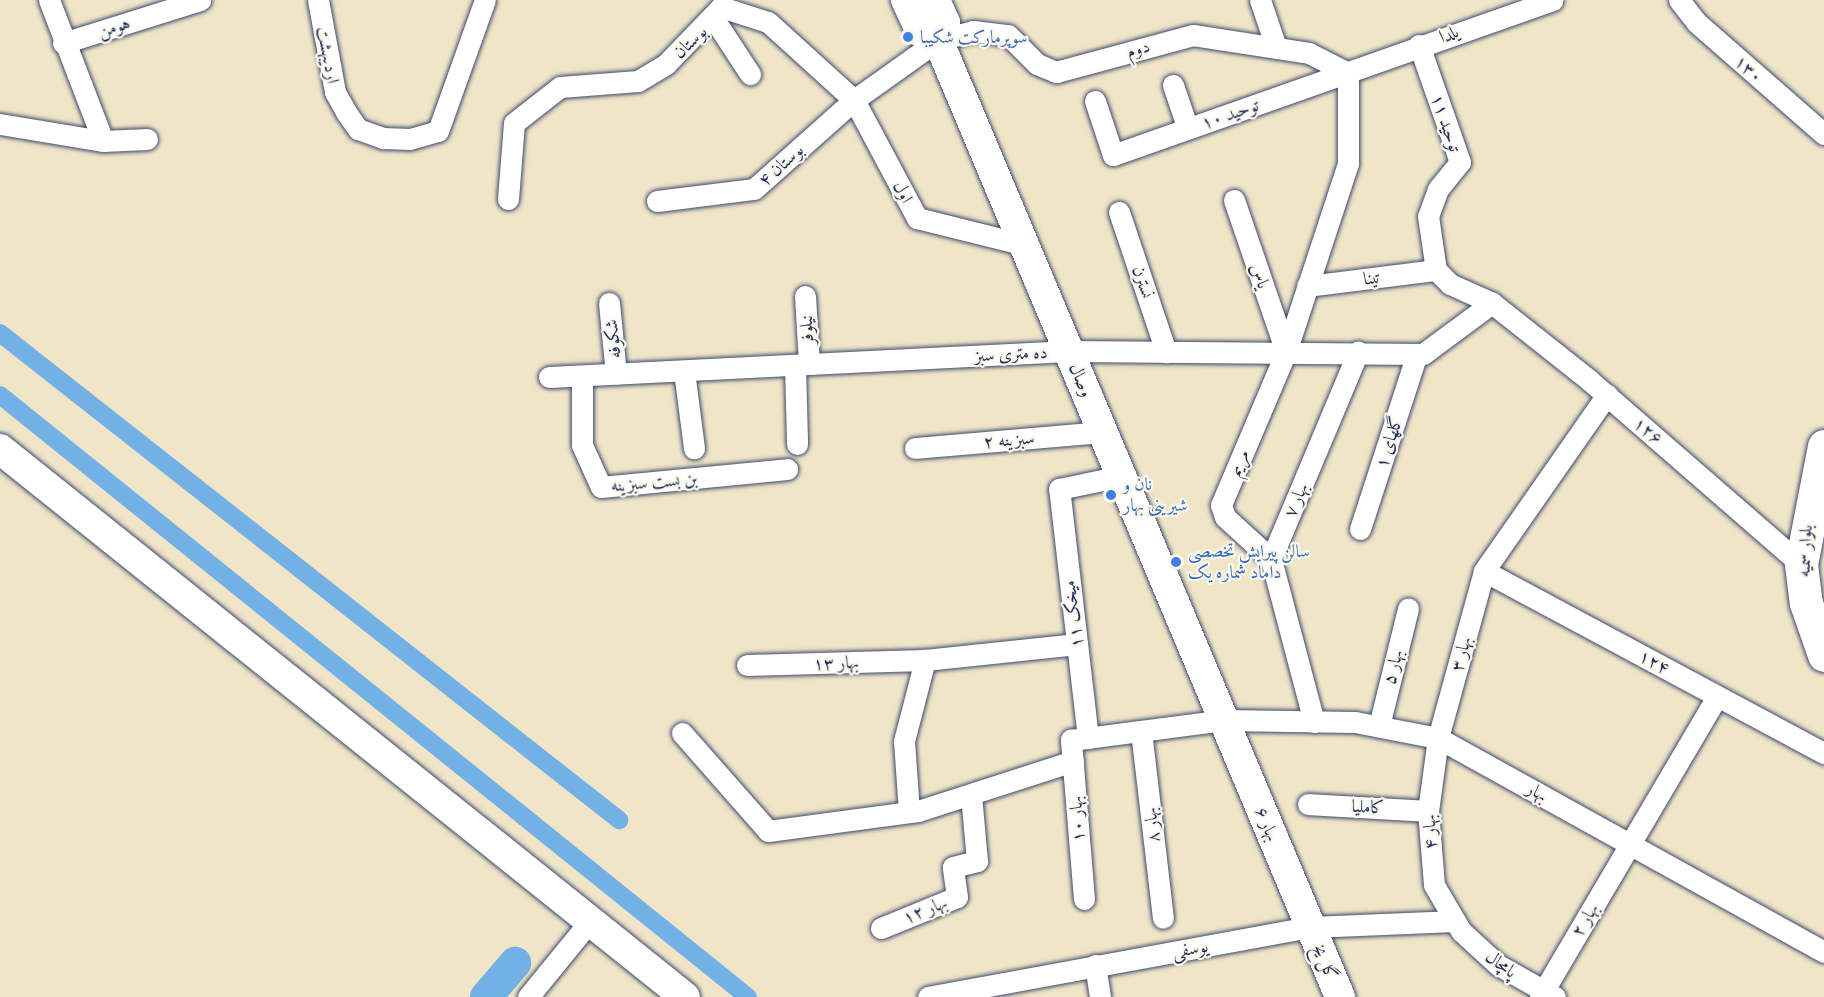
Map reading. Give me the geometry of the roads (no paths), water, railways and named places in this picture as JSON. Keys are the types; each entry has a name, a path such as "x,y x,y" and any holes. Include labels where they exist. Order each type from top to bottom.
{"main road":[{"name":"وصال","path":"906,0 921,32 938,40 1224,720"},
{"name":"وصال","path":"935,0 945,22 938,40"},
{"name":"بلوار سمیه","path":"1824,446 1801,564 1806,603 1824,655"},
{"path":"0,449 684,997"},
{"name":"بهار ۶","path":"1224,720 1311,927"},
{"name":"گل یخ","path":"1311,927 1340,997"}],"street":[{"path":"49,0 63,43 103,141"},
{"name":"هومن","path":"63,43 200,0"},
{"name":"اردیبهشت","path":"318,0 335,92 358,129 383,138 410,139 438,131 485,0"},
{"path":"1260,0 1276,47"},
{"name":"یلدا","path":"1348,73 1419,45 1489,9 1552,0"},
{"name":"۱۳۰","path":"1679,0 1696,22 1824,134"},
{"path":"720,7 768,22 854,100 938,40"},
{"path":"720,7 750,74"},
{"name":"بوستان","path":"508,199 514,123 560,87 638,81 666,64 720,7"},
{"name":"دوم","path":"938,40 973,31 1008,35 1037,64 1056,72 1193,35 1309,53 1348,73"},
{"name":"توحید ۱۱","path":"1419,45 1460,162 1438,189 1428,216 1436,270"},
{"name":"توحید ۱۰","path":"1095,101 1113,155 1348,73"},
{"name":"مریم","path":"1271,559 1225,517 1221,506 1286,352 1348,163 1348,73"},
{"path":"1173,85 1188,129"},
{"name":"بوستان ۴","path":"657,201 754,189 854,100"},
{"name":"اول","path":"854,100 917,218 1025,245"},
{"path":"0,124 103,141 147,139"},
{"name":"یاس","path":"1234,200 1286,352"},
{"name":"نسترن","path":"1119,212 1166,352"},
{"path":"1436,270 1450,285 1492,303"},
{"name":"تینا","path":"1308,286 1436,270"},
{"name":"نیلوفر","path":"797,444 805,296"},
{"name":"شکوفه","path":"609,303 616,374"},
{"path":"1417,354 1492,303"},
{"name":"۱۲۶","path":"1492,303 1607,395 1801,564"},
{"name":"ده متری سبز","path":"549,377 1069,351 1417,354"},
{"name":"بهار ۷","path":"1271,559 1358,352"},
{"name":"گلهای ۱","path":"1360,529 1417,354"},
{"path":"684,371 694,448"},
{"name":"بن بست سبزینه","path":"582,376 582,446 601,487 787,469"},
{"name":"بهار ۳","path":"1438,738 1484,571 1607,395"},
{"name":"سبزینه ۲","path":"915,448 1103,432"},
{"name":"میخک ۱۱","path":"1079,739 1077,644 1059,489 1121,476"},
{"path":"1271,559 1314,722"},
{"name":"۱۲۴","path":"1484,571 1824,753"},
{"name":"بهار ۵","path":"1379,726 1407,609"},
{"name":"بهار ۱۳","path":"747,665 925,660 1077,644"},
{"path":"909,812 904,741 925,660"},
{"name":"بهار ۲","path":"1546,995 1630,843 1717,696"},
{"name":"بهار","path":"1079,739 1224,720 1379,726 1438,738 1824,952"},
{"name":"بهار ۸","path":"1141,731 1163,918"},
{"path":"682,733 768,831 909,812 971,795 1073,761"},
{"name":"بهار ۴","path":"1438,738 1428,811 1434,885 1455,921"},
{"name":"بهار ۱۰","path":"1079,739 1073,761 1084,899"},
{"name":"بهار ۱۲","path":"881,928 957,897 953,867 977,861 971,795"},
{"name":"کاملیا","path":"1308,804 1428,811"},
{"path":"528,997 590,921"},
{"name":"یوسفی","path":"928,997 1311,927 1455,921"},
{"name":"پامچال","path":"1455,921 1498,965 1546,995"},
{"path":"1095,966 1100,997"}],"waterway":[{"path":"0,333 619,820"},
{"path":"0,395 748,997"},
{"path":"486,997 515,963"}],"place":[{"name":"سوپرمارکت شکیبا","path":"908,37"},
{"name":"نان و شیرینی بهار","path":"1111,495"},
{"name":"سالن پیرایش تخصصی داماد شماره یک","path":"1176,562"}]}
